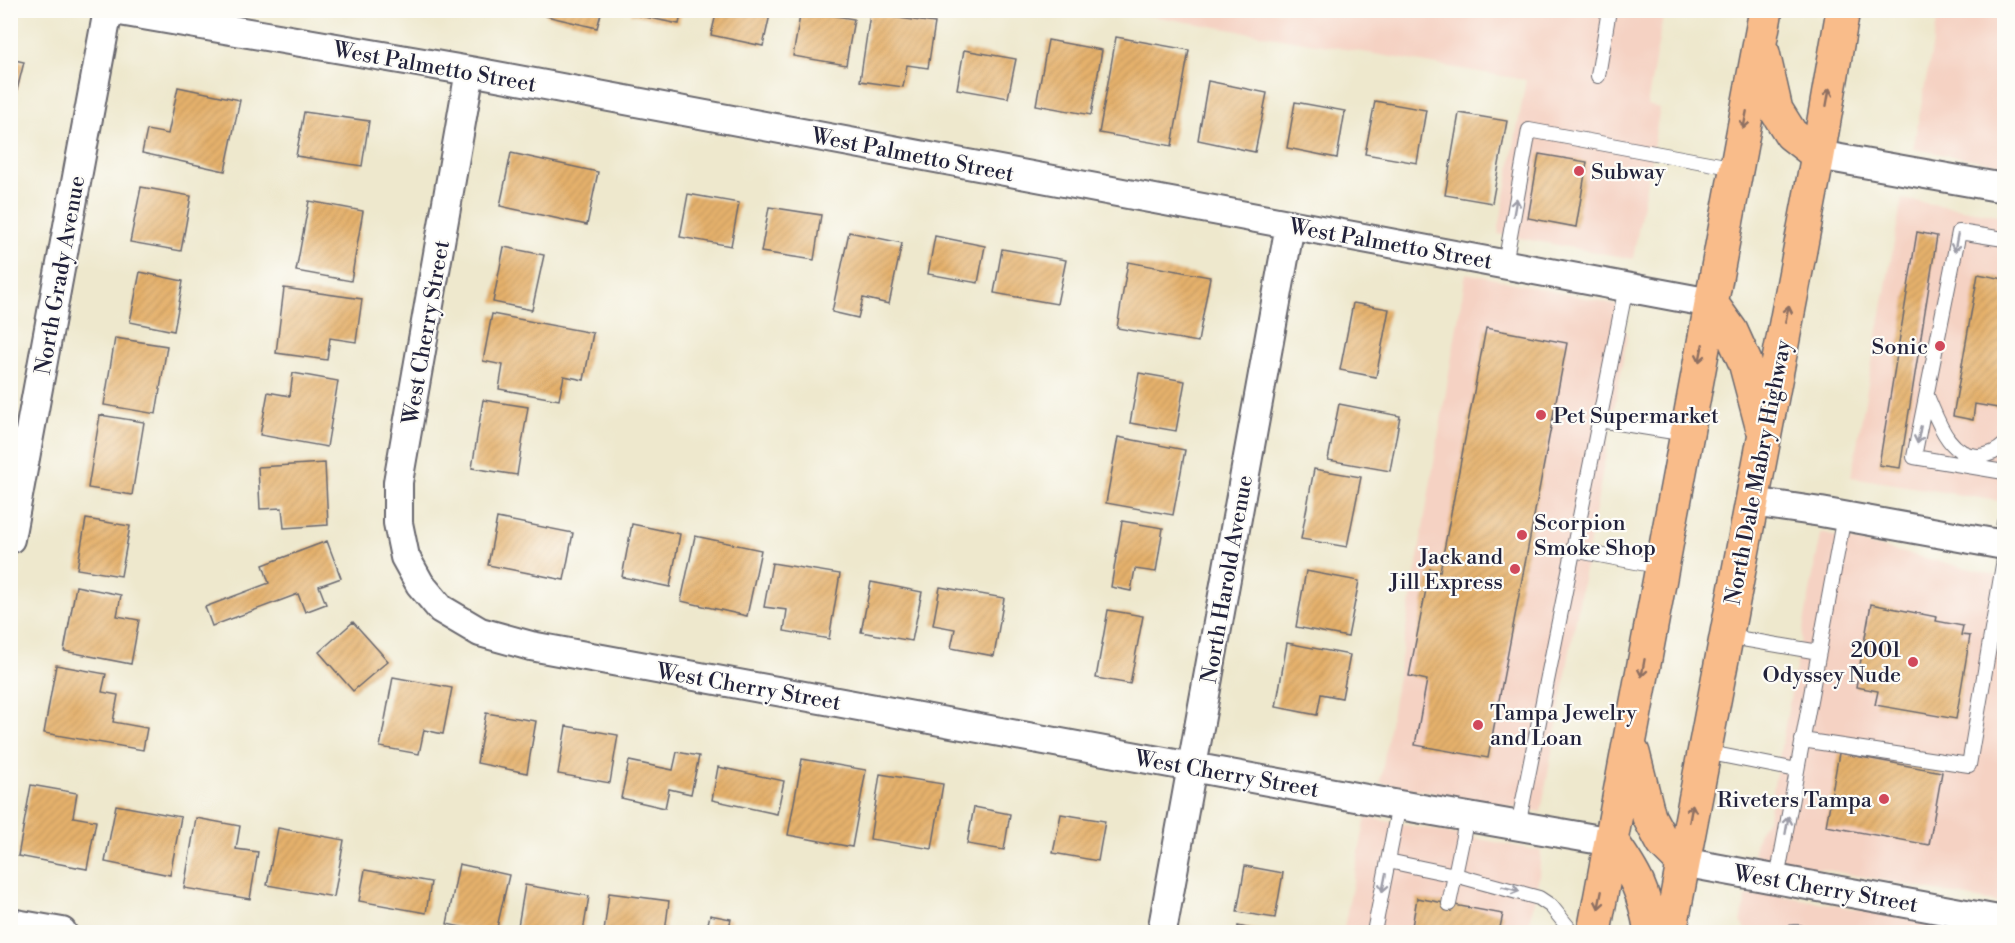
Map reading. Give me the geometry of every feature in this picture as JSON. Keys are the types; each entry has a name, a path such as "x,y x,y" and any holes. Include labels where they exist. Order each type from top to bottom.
{"main road":[{"path":"1594,933 1766,10"},
{"name":"North Dale Mabry Highway","path":"1670,933 1818,155 1843,10"},
{"path":"1760,42 1776,110 1791,134 1818,155"},
{"path":"1711,303 1731,331 1745,362 1764,433"},
{"path":"1630,739 1649,817 1663,843 1682,862"},
{"path":"1612,842 1633,872 1645,902 1651,933"}],"street":[{"name":"North Grady Avenue","path":"10,539 108,10"},
{"name":"West Palmetto Street","path":"114,10 470,71 1711,303"},
{"name":"West Cherry Street","path":"470,71 398,482 398,523 405,557 420,584 441,609 480,632 531,646 1612,842"},
{"path":"1818,155 2004,188"},
{"name":"North Harold Avenue","path":"1162,933 1290,225"},
{"path":"1752,502 2004,543"},
{"name":"West Cherry Street","path":"1682,862 2004,921"},
{"path":"10,923 62,933"}],"lane":[{"path":"1598,76 1609,10"},
{"path":"1505,264 1529,130 1736,168"},
{"path":"2004,239 1959,232 1914,457 2004,472"},
{"path":"1518,826 1626,287"},
{"path":"1927,396 1950,441 1961,451 1970,456 1983,456 1998,451 2004,445"},
{"path":"1599,420 1686,434"},
{"path":"1777,879 1844,516"},
{"path":"1802,740 1969,765 2004,543"},
{"path":"1573,550 1662,567"},
{"path":"1725,636 1819,652"},
{"path":"1703,752 1797,770"},
{"path":"1374,933 1399,805"},
{"path":"1449,904 1467,817"},
{"path":"1388,861 1455,875 1539,898 1551,906 1572,933"},
{"path":"1793,933 1799,933"}],"shaded area":[{"path":"1123,11 1664,11 1647,105 1660,108 1633,259 1498,234 1526,80"},
{"path":"1939,11 2004,11 2004,165 1913,149"},
{"name":"Sonic","path":"1902,199 2004,216 2004,502 1851,477"},
{"path":"1466,273 1624,306 1622,319 1627,337 1541,812 1380,783"},
{"path":"1821,533 2004,577 2004,904 1753,854 1758,834 1768,817"},
{"path":"1366,817 1541,851 1539,875 1528,932 1343,932"},
{"path":"1767,893 1987,932 1746,932 1741,923 1746,896"}],"building":[{"path":"547,10 602,10 597,28 546,16"},
{"path":"632,10 682,10 679,24 631,14"},
{"path":"717,10 771,10 763,46 711,35"},
{"path":"801,10 854,19 846,65 793,56"},
{"path":"870,14 935,23 928,68 907,65 903,87 860,81"},
{"path":"1116,37 1189,50 1172,146 1099,133"},
{"path":"1048,40 1102,50 1091,115 1036,105"},
{"path":"964,50 1016,59 1008,98 957,89"},
{"path":"10,59 24,62 11,114 10,114"},
{"path":"1208,81 1267,93 1255,152 1198,140"},
{"path":"178,87 240,100 225,171 142,153 147,130 168,134"},
{"path":"1375,101 1426,110 1417,163 1365,154"},
{"path":"1295,102 1345,111 1337,158 1287,148"},
{"path":"304,112 369,121 362,166 296,156"},
{"path":"1459,113 1507,121 1492,203 1445,195"},
{"path":"511,153 598,172 587,225 500,206"},
{"path":"1539,154 1587,162 1576,227 1528,218"},
{"path":"141,187 191,196 181,251 130,242"},
{"path":"688,194 739,203 731,246 680,237"},
{"path":"309,201 363,211 351,281 296,271"},
{"path":"769,207 821,215 814,260 761,252"},
{"path":"849,232 902,243 889,304 863,298 858,318 832,312"},
{"path":"1917,232 1937,236 1900,468 1879,465"},
{"path":"935,236 985,246 978,283 928,274"},
{"path":"504,247 544,255 532,310 493,302"},
{"path":"1002,249 1066,260 1057,304 994,293"},
{"path":"1128,262 1210,277 1198,342 1117,328"},
{"path":"140,272 183,281 174,331 130,322"},
{"path":"1978,274 2004,279 2004,409 1975,404 1973,420 1953,416"},
{"path":"284,288 362,299 356,342 330,338 327,360 276,353"},
{"path":"1353,303 1389,309 1376,377 1340,370"},
{"path":"492,314 593,333 584,380 564,376 559,400 499,389 503,365 483,361"},
{"path":"1486,328 1567,343 1488,758 1415,745 1427,680 1409,676 1430,569 1440,571"},
{"path":"115,338 167,346 156,414 104,405"},
{"path":"293,373 338,381 327,447 260,435 268,392 290,396"},
{"path":"1139,373 1185,381 1176,431 1130,423"},
{"path":"483,400 528,407 517,475 472,468"},
{"path":"1339,404 1400,416 1390,471 1328,460"},
{"path":"100,415 144,422 132,495 88,488"},
{"path":"1118,437 1185,450 1173,515 1106,503"},
{"path":"325,463 328,525 284,528 282,508 260,509 258,467"},
{"path":"1314,469 1361,477 1347,547 1301,539"},
{"path":"497,518 573,533 564,580 488,565"},
{"path":"86,519 130,526 121,576 77,569"},
{"path":"1122,521 1163,528 1156,572 1135,569 1131,591 1111,587"},
{"path":"632,524 680,534 670,587 622,577"},
{"path":"695,536 761,550 747,616 681,601"},
{"path":"327,541 341,578 319,586 326,604 305,612 298,594 212,626 205,607 269,583 263,565"},
{"path":"772,563 840,574 829,639 784,631 787,610 764,607"},
{"path":"1306,571 1359,581 1348,637 1296,627"},
{"path":"871,582 922,592 912,641 861,632"},
{"path":"76,586 121,595 117,616 139,620 131,664 64,651"},
{"path":"940,587 1004,598 994,656 951,648 955,629 933,625"},
{"name":"2001 Odyssey Nude","path":"1871,604 1937,617 1936,621 1963,626 1961,635 1970,636 1956,719 1875,705 1878,691 1856,687"},
{"path":"1108,610 1143,616 1130,684 1096,678"},
{"path":"353,622 388,661 353,691 319,652"},
{"path":"1287,643 1350,655 1342,698 1321,694 1317,715 1276,707"},
{"path":"56,665 106,674 102,692 118,695 113,722 147,728 143,750 44,733"},
{"path":"393,677 452,688 443,734 424,730 419,754 380,747"},
{"path":"486,713 536,721 527,773 477,763"},
{"path":"566,726 618,735 610,783 558,774"},
{"path":"677,752 699,756 691,794 669,789 665,808 621,798 629,761 673,770"},
{"name":"Riveters Tampa","path":"1839,753 1942,772 1929,845 1826,826"},
{"path":"802,759 866,770 852,847 788,835"},
{"path":"718,767 784,781 777,814 712,800"},
{"path":"880,774 943,784 932,849 870,839"},
{"path":"31,785 77,793 73,817 96,821 87,869 18,856"},
{"path":"116,805 181,817 170,875 105,862"},
{"path":"974,807 1010,814 1004,850 967,844"},
{"path":"1061,814 1105,821 1098,861 1053,853"},
{"path":"196,818 240,826 236,849 258,852 250,899 184,888"},
{"path":"278,828 344,840 334,897 267,885"},
{"path":"459,864 509,875 496,932 484,932 447,924"},
{"path":"1245,866 1283,873 1275,918 1237,912"},
{"path":"365,870 431,882 426,913 359,901"},
{"path":"525,885 589,896 583,932 517,932"},
{"path":"609,893 669,901 665,932 604,932"},
{"path":"1417,898 1503,914 1499,932 1411,932"},
{"path":"710,915 731,919 728,932 706,932"},
{"path":"1238,926 1265,932 1237,932"}],"place":[{"name":"Subway","path":"1579,171"},
{"name":"Sonic","path":"1940,346"},
{"name":"Pet Supermarket","path":"1541,415"},
{"name":"Scorpion Smoke Shop","path":"1522,535"},
{"name":"Jack and Jill Express","path":"1515,569"},
{"name":"2001 Odyssey Nude","path":"1913,662"},
{"name":"Tampa Jewelry and Loan","path":"1478,725"},
{"name":"Riveters Tampa","path":"1884,799"}]}
